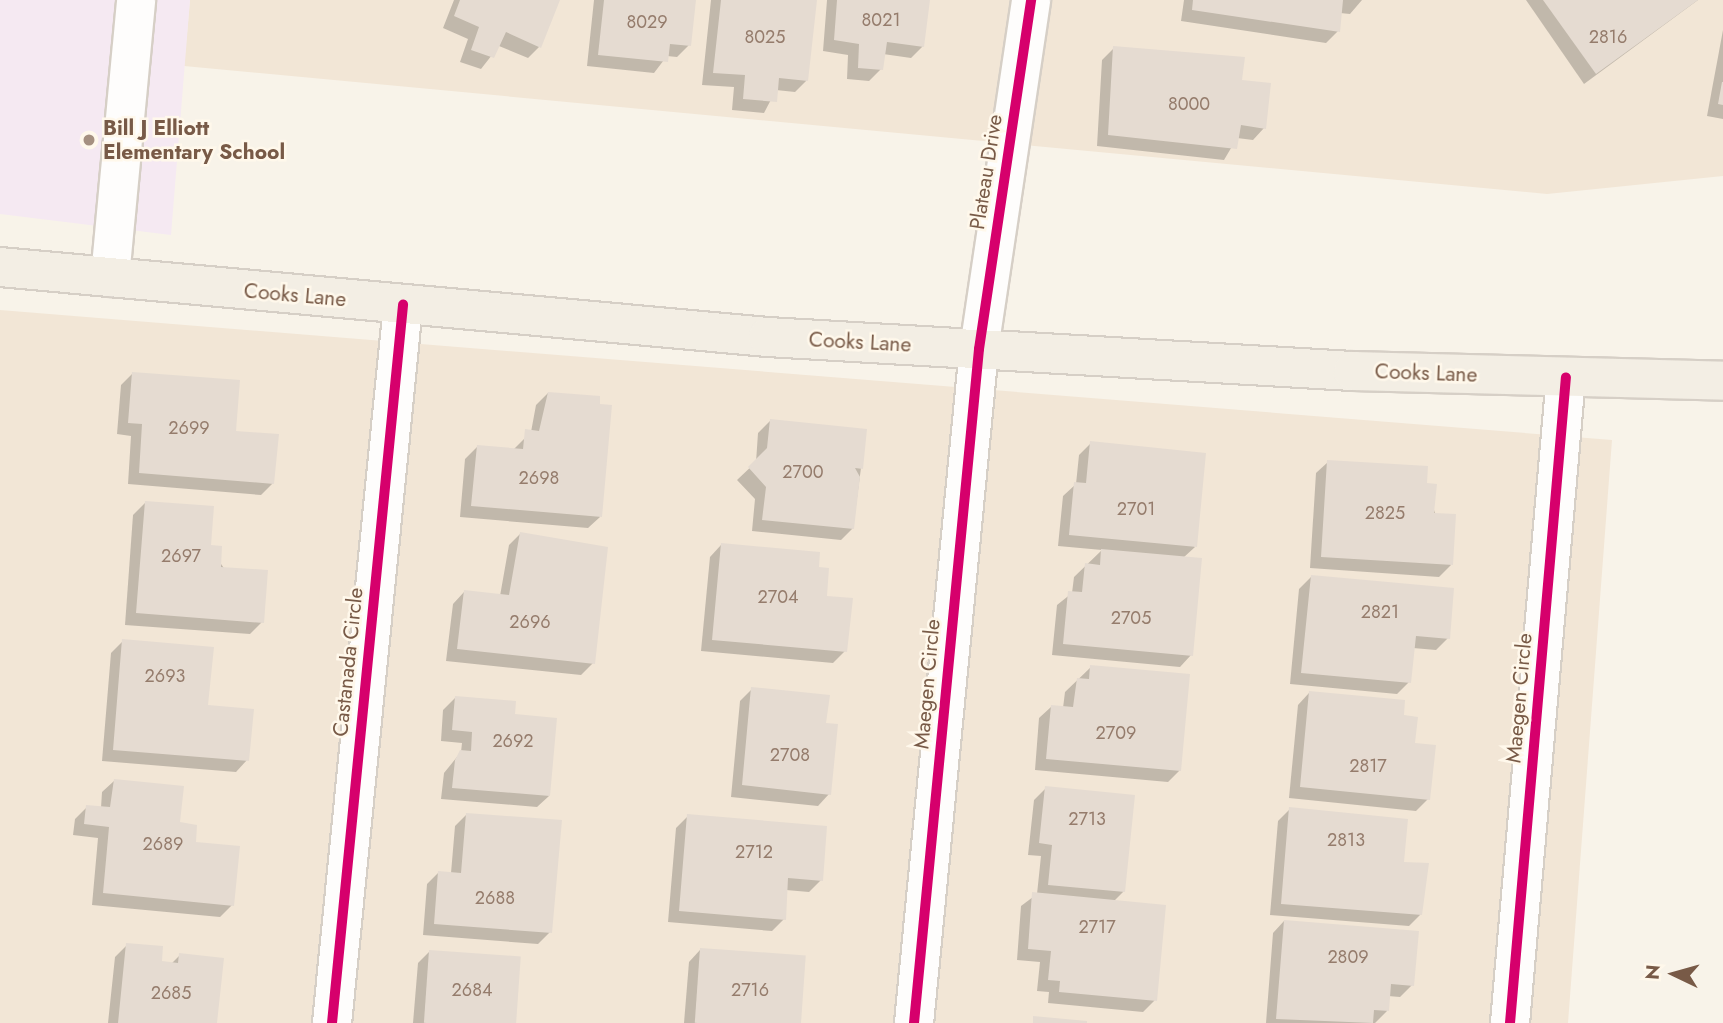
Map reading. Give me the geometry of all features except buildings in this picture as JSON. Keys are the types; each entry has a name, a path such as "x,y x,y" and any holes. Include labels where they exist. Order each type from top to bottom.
{"main road":[{"name":"Cooks Lane","path":"0,267 403,305 979,349 1566,377 1723,381"}],"street":[{"path":"110,277 136,0"},
{"name":"Plateau Drive","path":"979,349 1031,0"},
{"name":"Castanada Circle","path":"332,1023 403,305"},
{"name":"Maegen Circle","path":"914,1023 979,349"},
{"name":"Maegen Circle","path":"1510,1023 1566,377"}],"shaded area":[{"name":"Bill J Elliott Elementary School","path":"0,0 190,0 171,235 0,214"},
{"path":"190,0 1723,0 1723,176 1547,194 184,66"},
{"path":"0,310 1612,440 1568,1023 0,1023"}],"cycle path":[{"path":"914,1023 979,349 1031,0"},
{"path":"332,1023 403,305"},
{"path":"1510,1023 1566,377"}],"place":[{"name":"Bill J Elliott Elementary School","path":"89,140"}]}
